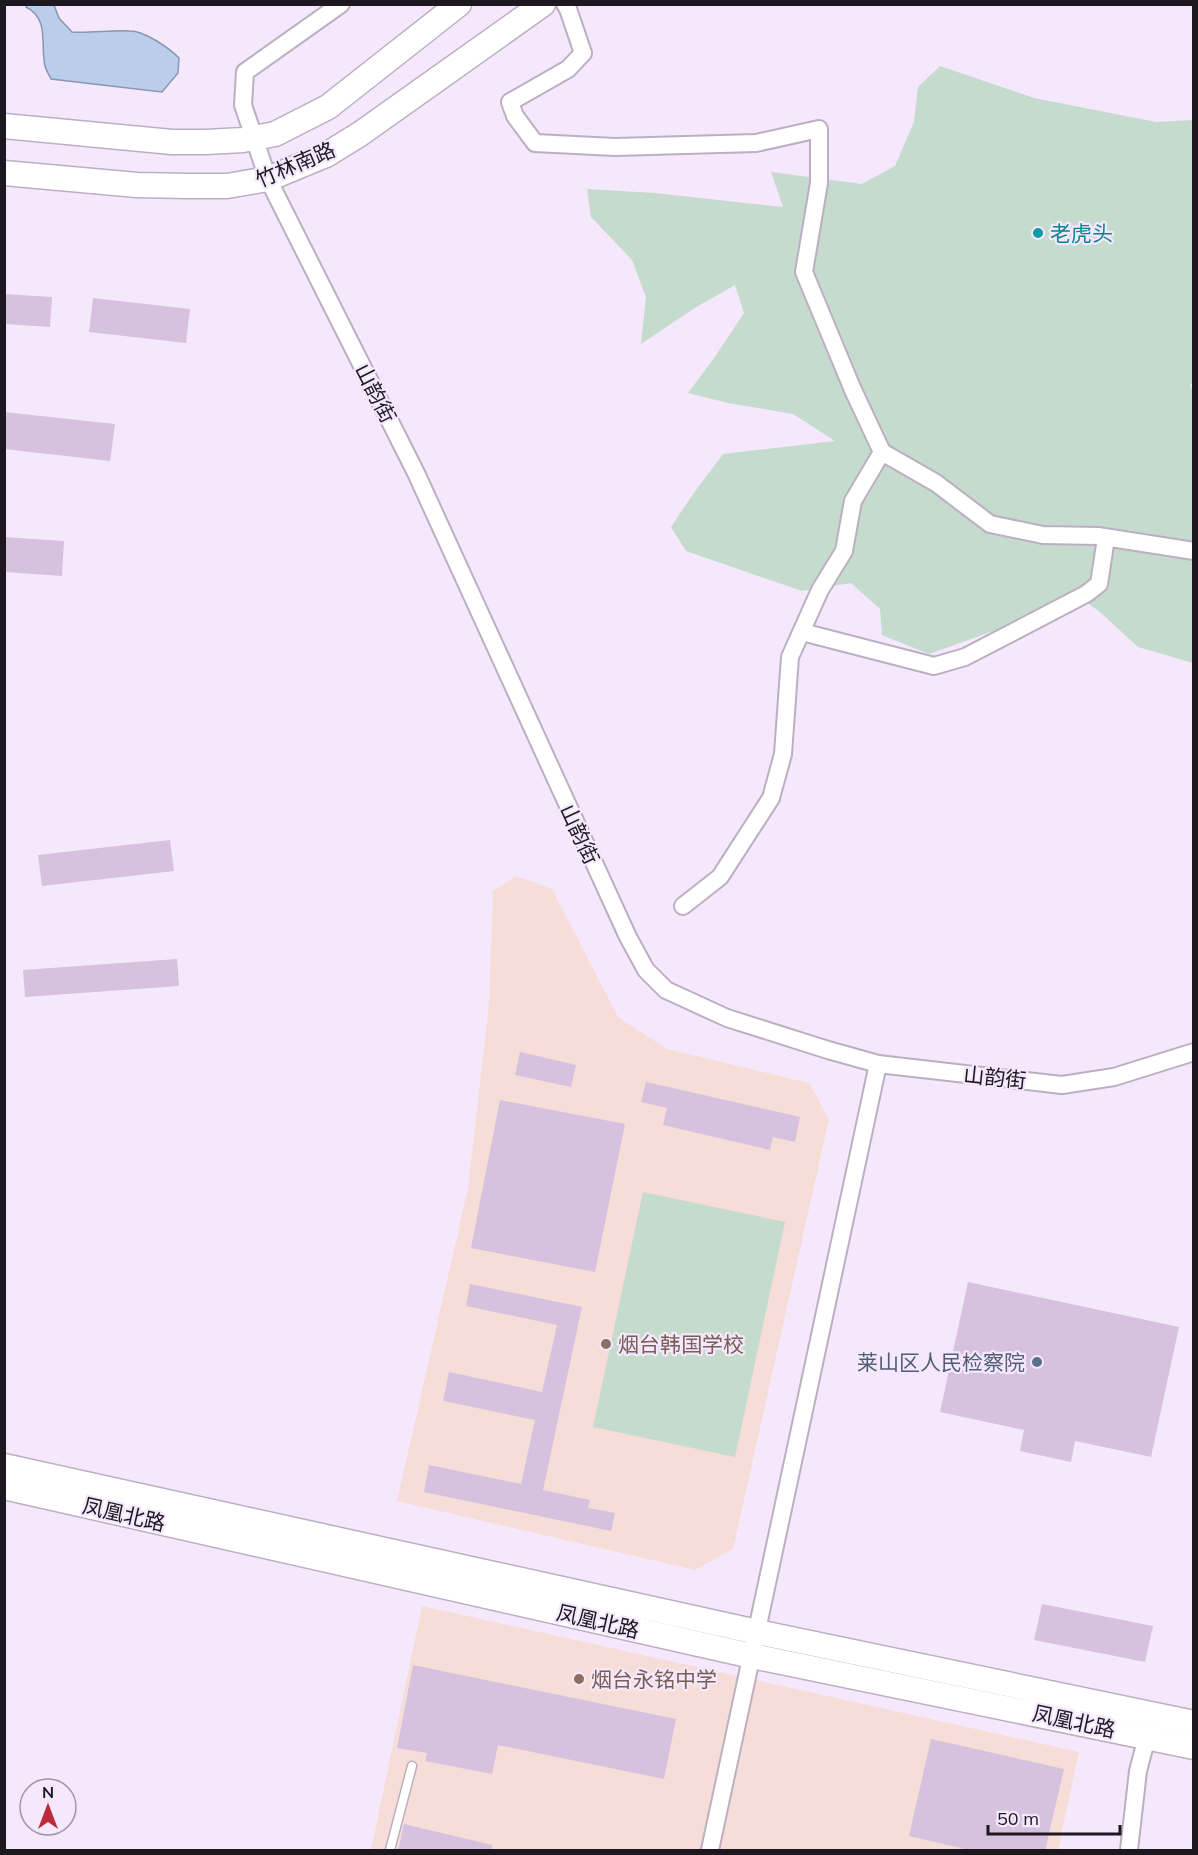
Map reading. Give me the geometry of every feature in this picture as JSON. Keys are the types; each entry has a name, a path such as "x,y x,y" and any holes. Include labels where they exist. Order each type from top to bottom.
{"street":[{"name":"山韵街","path":"341,4 245,72 243,105 268,179 416,473 628,937 646,970 666,990 727,1018 878,1064 1062,1084 1114,1077 1194,1052"},
{"name":"竹林南路","path":"4,126 172,142 206,142 275,134 328,107 459,4"},
{"name":"竹林南路","path":"4,173 157,185 227,186 268,179 326,155 360,134 543,4"},
{"path":"565,4 583,53 568,69 510,102 515,116 535,143 615,147 756,143 819,129 819,183 804,272 853,390 882,452 936,483 990,524 1043,535 1106,538 1194,551"},
{"path":"683,906 720,877 771,798 783,754 790,657 820,590 844,550 853,501 882,452"},
{"path":"802,632 934,666 965,657 1086,594 1099,584 1106,538"},
{"path":"710,1851 878,1064"},
{"name":"凤凰北路","path":"4,1466 1194,1747"},
{"name":"凤凰北路","path":"4,1487 754,1644 1194,1723"},
{"path":"1129,1851 1138,1771 1147,1737"}],"lane":[{"path":"390,1851 412,1766"}],"shaded area":[{"name":"烟台韩国学校","path":"516,876 552,889 618,1017 667,1049 809,1083 829,1119 733,1549 695,1570 397,1501 468,1188 489,1003 493,891"},
{"name":"烟台永铭中学","path":"422,1606 1079,1752 1058,1850 371,1850"}],"green space":[{"path":"940,66 1034,98 1156,122 1193,120 1194,381 1190,385 1194,394 1193,663 1138,647 1075,593 1013,624 929,654 882,635 880,609 851,583 802,591 686,551 671,527 723,454 835,441 793,414 728,403 688,393 744,313 735,285 693,309 641,344 646,297 632,260 591,217 587,189 655,193 783,207 771,172 862,184 895,166 914,122 918,87"},
{"path":"643,1192 785,1222 735,1457 593,1427"}],"water":[{"path":"26,5 54,5 59,18 72,32 123,31 143,34 163,45 179,58 178,73 162,92 51,79 45,66 41,25 34,12"}],"building":[{"path":"4,294 52,297 50,327 4,324"},
{"path":"93,298 190,309 186,343 89,332"},
{"path":"4,412 115,424 110,461 4,449"},
{"path":"4,537 64,541 62,576 4,572"},
{"path":"170,840 174,871 42,886 38,855"},
{"path":"177,959 179,986 25,997 23,970"},
{"path":"520,1052 576,1065 571,1087 515,1075"},
{"path":"646,1082 800,1117 795,1142 773,1137 770,1150 663,1125 667,1108 641,1102"},
{"path":"500,1100 625,1124 595,1272 471,1248"},
{"path":"968,1282 1179,1327 1151,1457 1075,1441 1071,1462 1020,1451 1024,1430 940,1412"},
{"path":"470,1284 582,1307 543,1490 590,1500 588,1508 615,1513 611,1531 424,1492 429,1465 521,1484 535,1420 443,1401 449,1372 542,1392 557,1325 466,1306"},
{"path":"1042,1604 1153,1626 1145,1662 1034,1640"},
{"path":"413,1665 676,1719 664,1779 498,1745 492,1774 425,1761 427,1753 397,1748"},
{"path":"931,1739 1064,1769 1045,1851 973,1851 909,1836"},
{"path":"404,1824 492,1845 492,1851 398,1851"}],"place":[{"name":"老虎头","path":"1038,233"},
{"name":"烟台韩国学校","path":"606,1344"},
{"name":"莱山区人民检察院","path":"1037,1362"},
{"name":"烟台永铭中学","path":"579,1679"}]}
